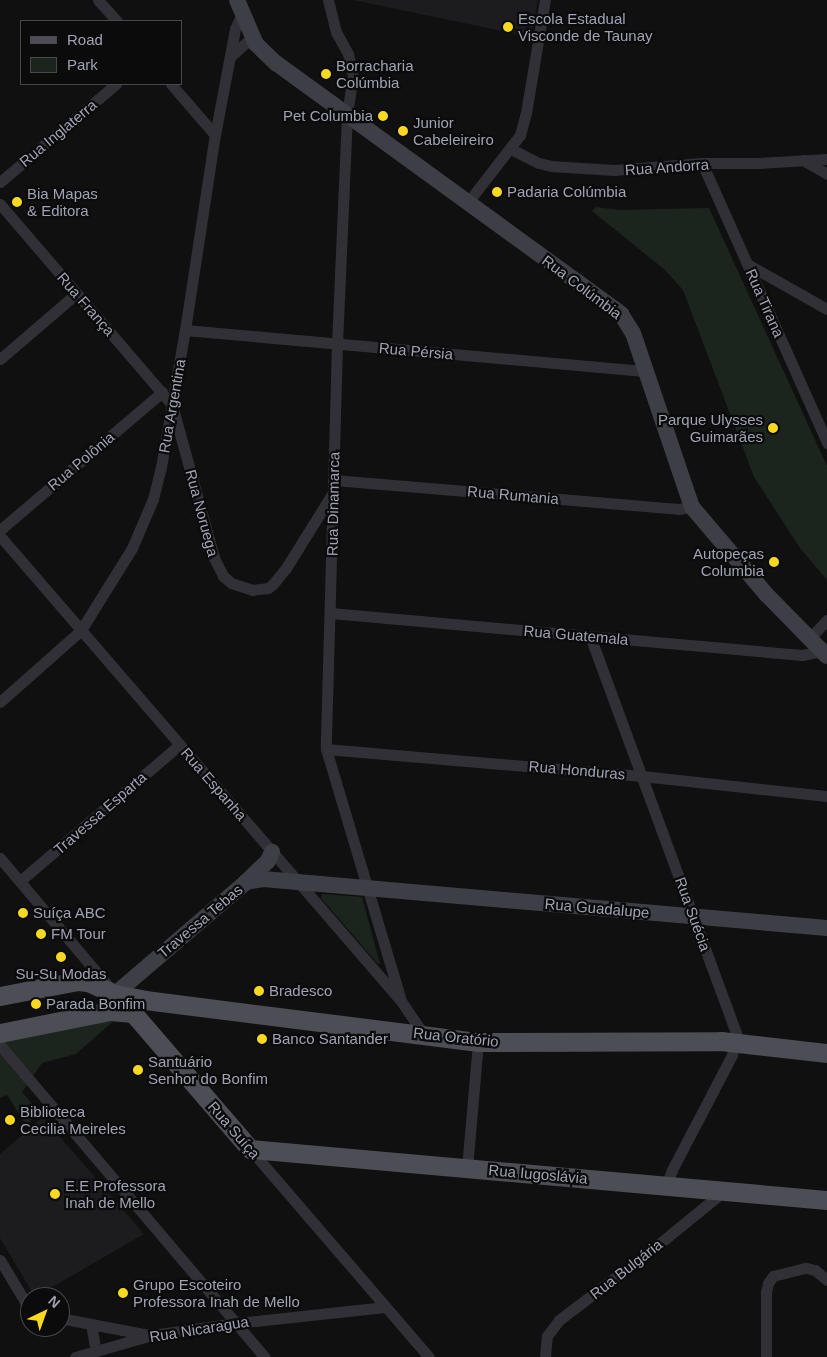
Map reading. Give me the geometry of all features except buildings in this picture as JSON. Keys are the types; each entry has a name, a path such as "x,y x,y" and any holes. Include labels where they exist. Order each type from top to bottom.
{"main road":[{"name":"Rua Colúmbia","path":"239,6 252,37 264,54 621,314 630,327 692,507 766,594 824,654"},
{"path":"246,882 268,861 272,852"},
{"name":"Travessa Tebas","path":"115,994 246,882 263,879 367,888"},
{"name":"Rua Guadalupe","path":"367,888 827,928"},
{"name":"Rua Oratório","path":"0,996 78,982 98,985 115,994 145,1000 478,1042 736,1042 827,1053"},
{"path":"0,1033 110,1011 133,1013"},
{"name":"Rua Suíça","path":"133,1013 250,1149"},
{"name":"Rua Iugoslávia","path":"250,1149 827,1200"}],"street":[{"path":"98,0 116,20"},
{"name":"Rua Dinamarca","path":"328,0 336,32 348,54 352,68 346,115 337,344 326,749 401,1001"},
{"path":"468,202 511,149 524,124 545,0"},
{"name":"Rua Argentina","path":"0,702 81,630 138,537 153,499 161,467 172,405 214,135 239,6"},
{"path":"230,57 252,37"},
{"name":"Rua Inglaterra","path":"0,182 115,85"},
{"path":"172,85 214,135"},
{"path":"195,112 218,117"},
{"name":"Rua Andorra","path":"511,149 538,163 551,166 614,170 827,159"},
{"path":"801,159 827,174"},
{"name":"Rua Tirana","path":"702,164 827,443"},
{"name":"Rua França","path":"0,204 172,405"},
{"path":"747,264 827,309"},
{"path":"0,359 77,293"},
{"name":"Rua Pérsia","path":"185,330 646,371"},
{"name":"Rua Polônia","path":"0,530 162,392"},
{"name":"Rua Noruega","path":"172,405 214,558 223,576 231,583 252,590 268,588 273,584 286,568 333,492"},
{"name":"Rua Rumania","path":"334,480 678,509 692,507"},
{"name":"Rua Espanha","path":"0,536 401,1001 424,1035"},
{"name":"Rua Guatemala","path":"331,613 802,655 824,654"},
{"path":"810,638 827,620"},
{"name":"Rua Suécia","path":"590,636 734,1027 736,1042"},
{"name":"Travessa Esparta","path":"20,881 180,744"},
{"name":"Rua Honduras","path":"326,749 642,776 827,796"},
{"name":"Rua Suíça","path":"0,858 133,1013"},
{"path":"372,968 379,969 390,963"},
{"path":"467,1168 478,1042"},
{"path":"666,1186 672,1170 732,1055 736,1042"},
{"path":"0,1045 109,1176 265,1357"},
{"name":"Rua Suíça","path":"250,1149 429,1357"},
{"name":"Rua Bulgária","path":"545,1357 547,1336 559,1320 654,1248 724,1190"},
{"path":"0,1260 20,1293"},
{"path":"766,1357 764,1308 768,1282 773,1276 782,1272 806,1268 815,1270 827,1280"},
{"name":"Rua Nicaragua","path":"75,1357 91,1354 152,1335 236,1323 386,1307"},
{"path":"70,1320 152,1335"},
{"path":"91,1324 91,1354"}],"shaded area":[{"name":"Escola Estadual Visconde de Taunay","path":"353,0 538,0 531,37"},
{"name":"E.E Professora Inah de Mello","path":"43,1117 144,1234 52,1287 29,1287 0,1238 0,1154"}],"green space":[{"name":"Parque Ulysses Guimarães","path":"596,207 619,210 709,208 827,466 827,580 800,548 754,477 683,290 665,270 592,211"},
{"path":"322,894 362,897 380,964 321,898"},
{"path":"117,1018 76,1054 42,1063 22,1092 39,1112 26,1125 7,1095 0,1098 0,1041"}],"place":[{"name":"Escola Estadual Visconde de Taunay","path":"508,27"},
{"name":"Borracharia Colúmbia","path":"326,74"},
{"name":"Pet Columbia","path":"383,116"},
{"name":"Junior Cabeleireiro","path":"403,131"},
{"name":"Padaria Colúmbia","path":"497,192"},
{"name":"Bia Mapas & Editora","path":"17,202"},
{"name":"Parque Ulysses Guimarães","path":"773,428"},
{"name":"Autopeças Columbia","path":"774,562"},
{"name":"Suíça ABC","path":"23,913"},
{"name":"FM Tour","path":"41,934"},
{"name":"Su-Su Modas","path":"61,957"},
{"name":"Bradesco","path":"259,991"},
{"name":"Parada Bonfim","path":"36,1004"},
{"name":"Banco Santander","path":"262,1039"},
{"name":"Santuário Senhor do Bonfim","path":"138,1070"},
{"name":"Biblioteca Cecilia Meireles","path":"10,1120"},
{"name":"E.E Professora Inah de Mello","path":"55,1194"},
{"name":"Grupo Escoteiro Professora Inah de Mello","path":"123,1293"}]}
